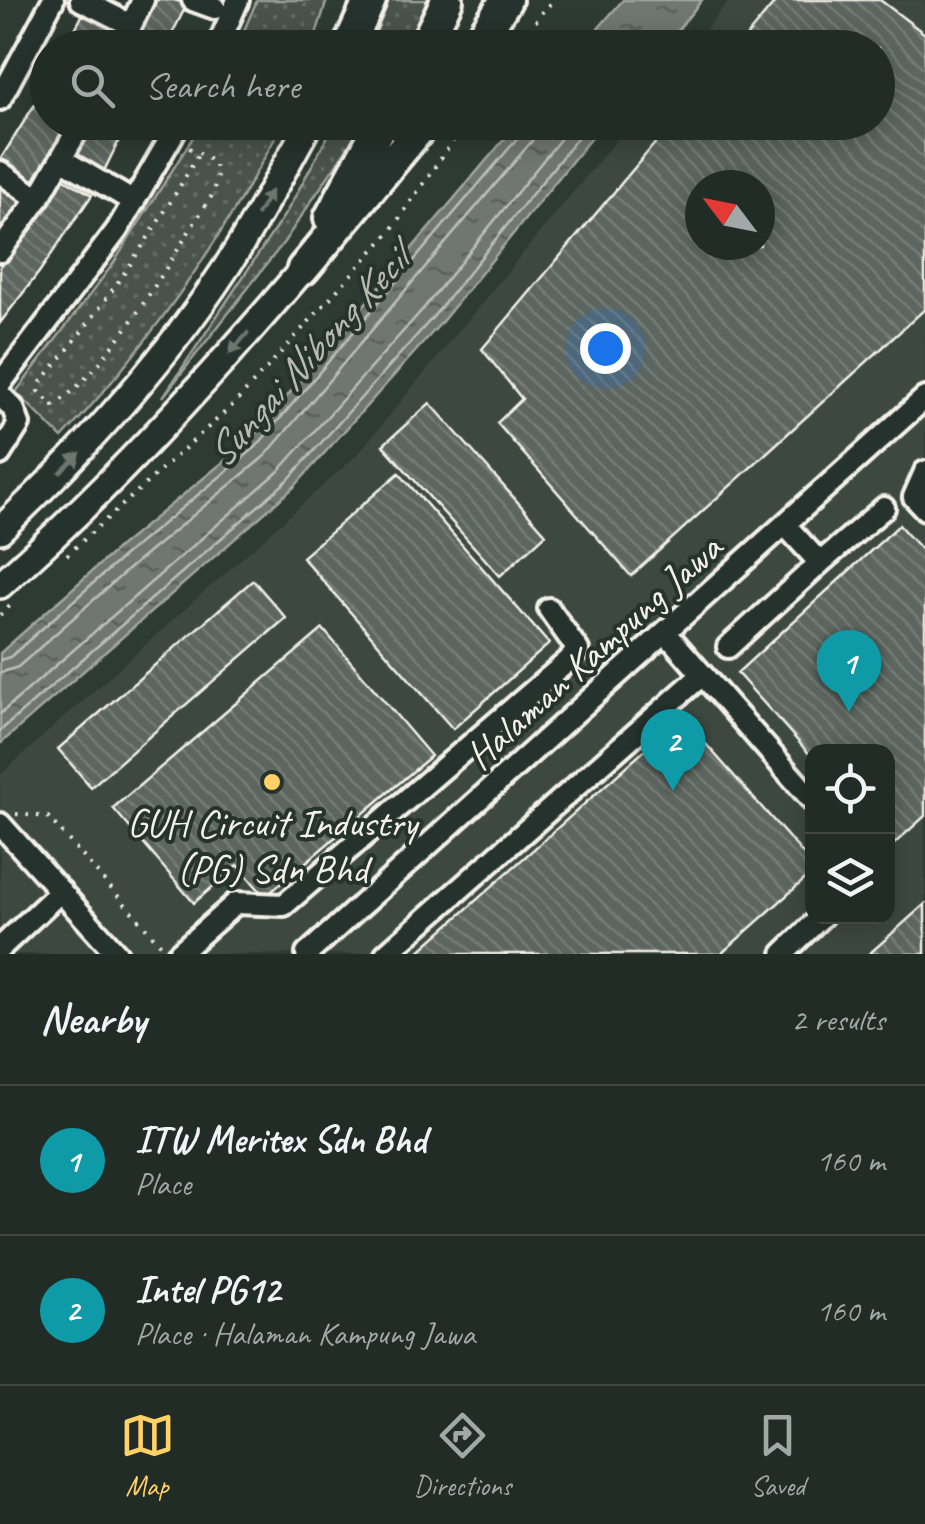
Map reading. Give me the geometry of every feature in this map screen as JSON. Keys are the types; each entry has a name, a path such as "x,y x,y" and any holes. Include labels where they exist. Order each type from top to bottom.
{"highway":[{"path":"344,30 353,0"},
{"path":"356,30 370,0"},
{"path":"433,30 447,0"},
{"path":"486,30 506,0"},
{"path":"303,269 372,140"},
{"path":"303,269 410,140"}],"main road":[{"path":"0,530 73,461 119,410 237,250 300,140"},
{"path":"8,593 78,511 230,354 303,269"}],"street":[{"path":"38,30 54,0"},
{"path":"81,0 131,25"},
{"path":"129,30 143,0"},
{"path":"193,0 214,8"},
{"path":"225,30 238,0"},
{"path":"0,99 30,44"},
{"path":"0,251 38,199 73,140"},
{"path":"0,384 74,290 171,140"},
{"path":"62,160 134,202"},
{"path":"0,172 38,199"},
{"path":"0,395 13,408 19,424 0,454"},
{"name":"Halaman Kampung Jawa","path":"307,954 925,398"},
{"path":"925,472 914,497 925,509"},
{"path":"728,647 884,508"},
{"path":"786,526 820,563"},
{"path":"178,954 236,903 284,906 568,661 578,650 549,608"},
{"path":"666,633 805,792"},
{"path":"386,954 702,675"},
{"path":"8,819 61,891 117,954"},
{"path":"0,948 61,891"},
{"path":"783,954 814,924"}],"path":[{"path":"530,30 555,0"},
{"path":"185,140 216,165 218,177 211,197 102,360 63,400 53,406 48,404 38,391 41,382 103,304 165,214 199,153"},
{"path":"60,562 235,403 389,233 454,140"},
{"path":"0,615 8,593"},
{"path":"8,819 48,817 170,954"}],"shaded area":[{"path":"257,0 327,0 317,30 244,30"},
{"path":"389,0 432,0 416,30 377,30"},
{"path":"730,0 925,0 925,954 0,954 0,775 357,455 616,140 895,140 895,30 705,30"},
{"path":"191,140 274,140 183,288 125,365 62,438 16,392 113,264"},
{"path":"326,140 353,140 284,242 163,397 287,211"}],"water":[{"path":"623,0 702,0 678,30 597,30"},
{"path":"504,140 589,140 440,324 294,487 0,744 0,653 118,548 249,441"}],"building":[{"path":"151,0 187,4 174,30 136,30"},
{"path":"777,0 880,0 925,34 925,309 631,576 497,423 522,399 482,349 658,140 895,140 895,30 752,30"},
{"path":"83,14 113,30 75,30"},
{"path":"30,112 30,140 62,140 34,184 0,160"},
{"path":"81,140 119,140 102,175 72,158"},
{"path":"61,177 92,195 0,323 0,267"},
{"path":"0,183 23,199 0,230"},
{"path":"430,403 546,534 500,576 383,445"},
{"name":"GUH Circuit Industry (PG) Sdn Bhd","path":"399,473 549,644 453,729 302,557"},
{"path":"899,525 925,554 925,816 895,843 895,744 805,744 805,749 737,673"},
{"name":"GUH Circuit Industry (PG) Sdn Bhd","path":"253,580 286,618 91,787 58,749"},
{"name":"GUH Circuit Industry (PG) Sdn Bhd","path":"323,629 431,756 265,897 238,865 194,903 113,808"},
{"path":"682,717 805,856 805,879 721,954 416,954"},
{"path":"925,904 925,954 869,954"}],"place":[{"name":"ITW Meritex Sdn Bhd","path":"849,712"},
{"name":"GUH Circuit Industry (PG) Sdn Bhd","path":"272,782"},
{"name":"Intel PG12","path":"673,791"}],"water label":[{"name":"Sungai Nibong Kecil","path":"306,356"}]}
